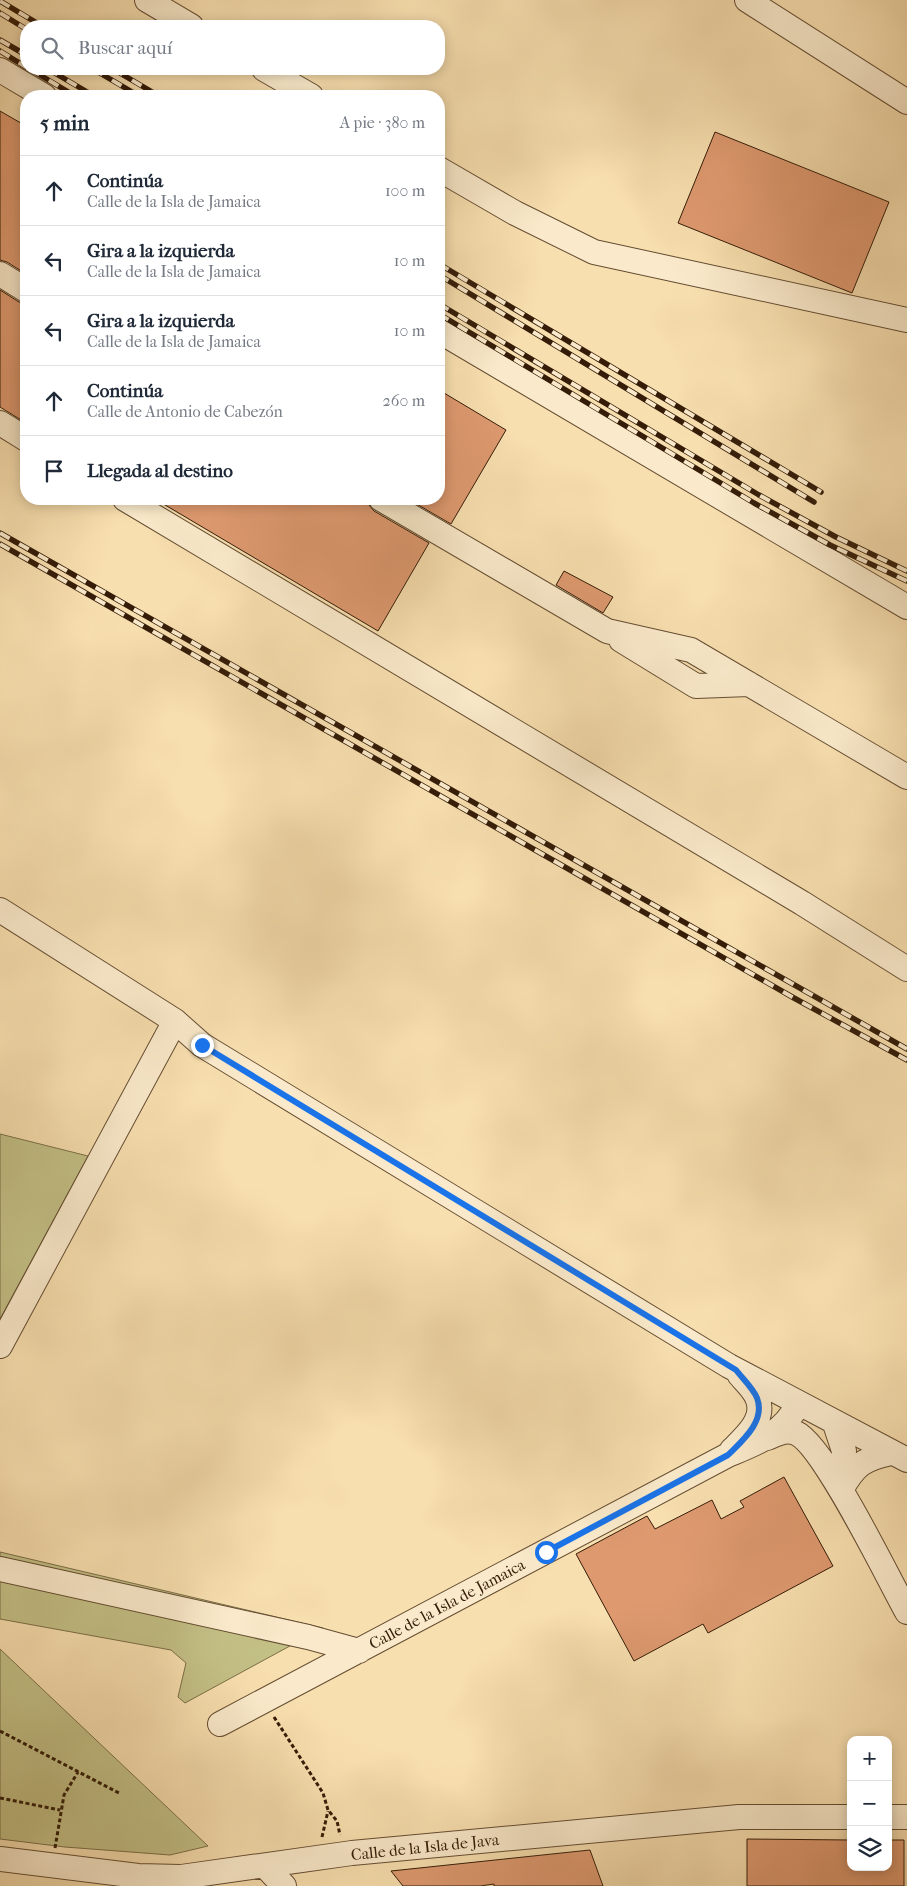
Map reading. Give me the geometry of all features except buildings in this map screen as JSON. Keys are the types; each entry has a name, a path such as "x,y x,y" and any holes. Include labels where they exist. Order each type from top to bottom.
{"street":[{"path":"147,0 181,20"},
{"path":"747,0 907,102"},
{"path":"0,70 34,90"},
{"path":"274,75 301,90"},
{"path":"445,172 515,212 594,252 907,320"},
{"path":"0,274 20,286"},
{"path":"445,335 907,607"},
{"path":"0,424 20,436"},
{"path":"135,505 802,903 907,969"},
{"path":"390,505 607,631 691,650 907,777"},
{"path":"0,910 175,1021 202,1045 736,1370 835,1424 899,1456"},
{"path":"0,1346 175,1021"},
{"name":"Calle de la Isla de Jamaica","path":"728,1455 756,1423 759,1412 758,1400 736,1370"},
{"name":"Calle de la Isla de Jamaica","path":"220,1724 728,1455 766,1438 792,1416 798,1404"},
{"path":"835,1424 844,1451 841,1490"},
{"path":"766,1438 784,1431 795,1432 811,1444 841,1490 907,1612"},
{"path":"841,1490 849,1476 860,1464 871,1457 899,1456"},
{"path":"0,1569 308,1636 359,1651"},
{"name":"Calle de la Isla de Java","path":"0,1859 159,1877 265,1876 352,1853 739,1816 847,1817"},
{"path":"892,1817 907,1817"},
{"path":"265,1876 284,1886"}],"path":[{"path":"271,1713 324,1793 328,1810 322,1837"},
{"path":"0,1731 119,1793"},
{"path":"54,1851 64,1795 78,1772"},
{"path":"0,1798 60,1810"},
{"path":"328,1810 337,1821 340,1835"}],"shaded area":[{"path":"0,1134 88,1156 0,1319"},
{"path":"0,1552 323,1628 185,1703 178,1697 186,1663 171,1650 0,1619"},
{"path":"0,1649 208,1846 170,1855 65,1847 0,1839"}],"railway":[{"path":"0,1 32,20"},
{"path":"0,13 20,25"},
{"path":"0,40 20,52"},
{"path":"0,51 20,63"},
{"path":"40,75 65,90"},
{"path":"58,75 84,90"},
{"path":"103,75 129,90"},
{"path":"123,75 149,90"},
{"path":"445,268 821,492"},
{"path":"445,279 814,502"},
{"path":"445,308 759,495 836,537 907,571"},
{"path":"445,318 754,503 830,545 907,581"},
{"path":"0,533 907,1049"},
{"path":"0,544 794,998 907,1060"}],"route":[{"path":"202,1045 736,1370 753,1391 758,1400 759,1412 756,1423 728,1455 546,1552"}]}
